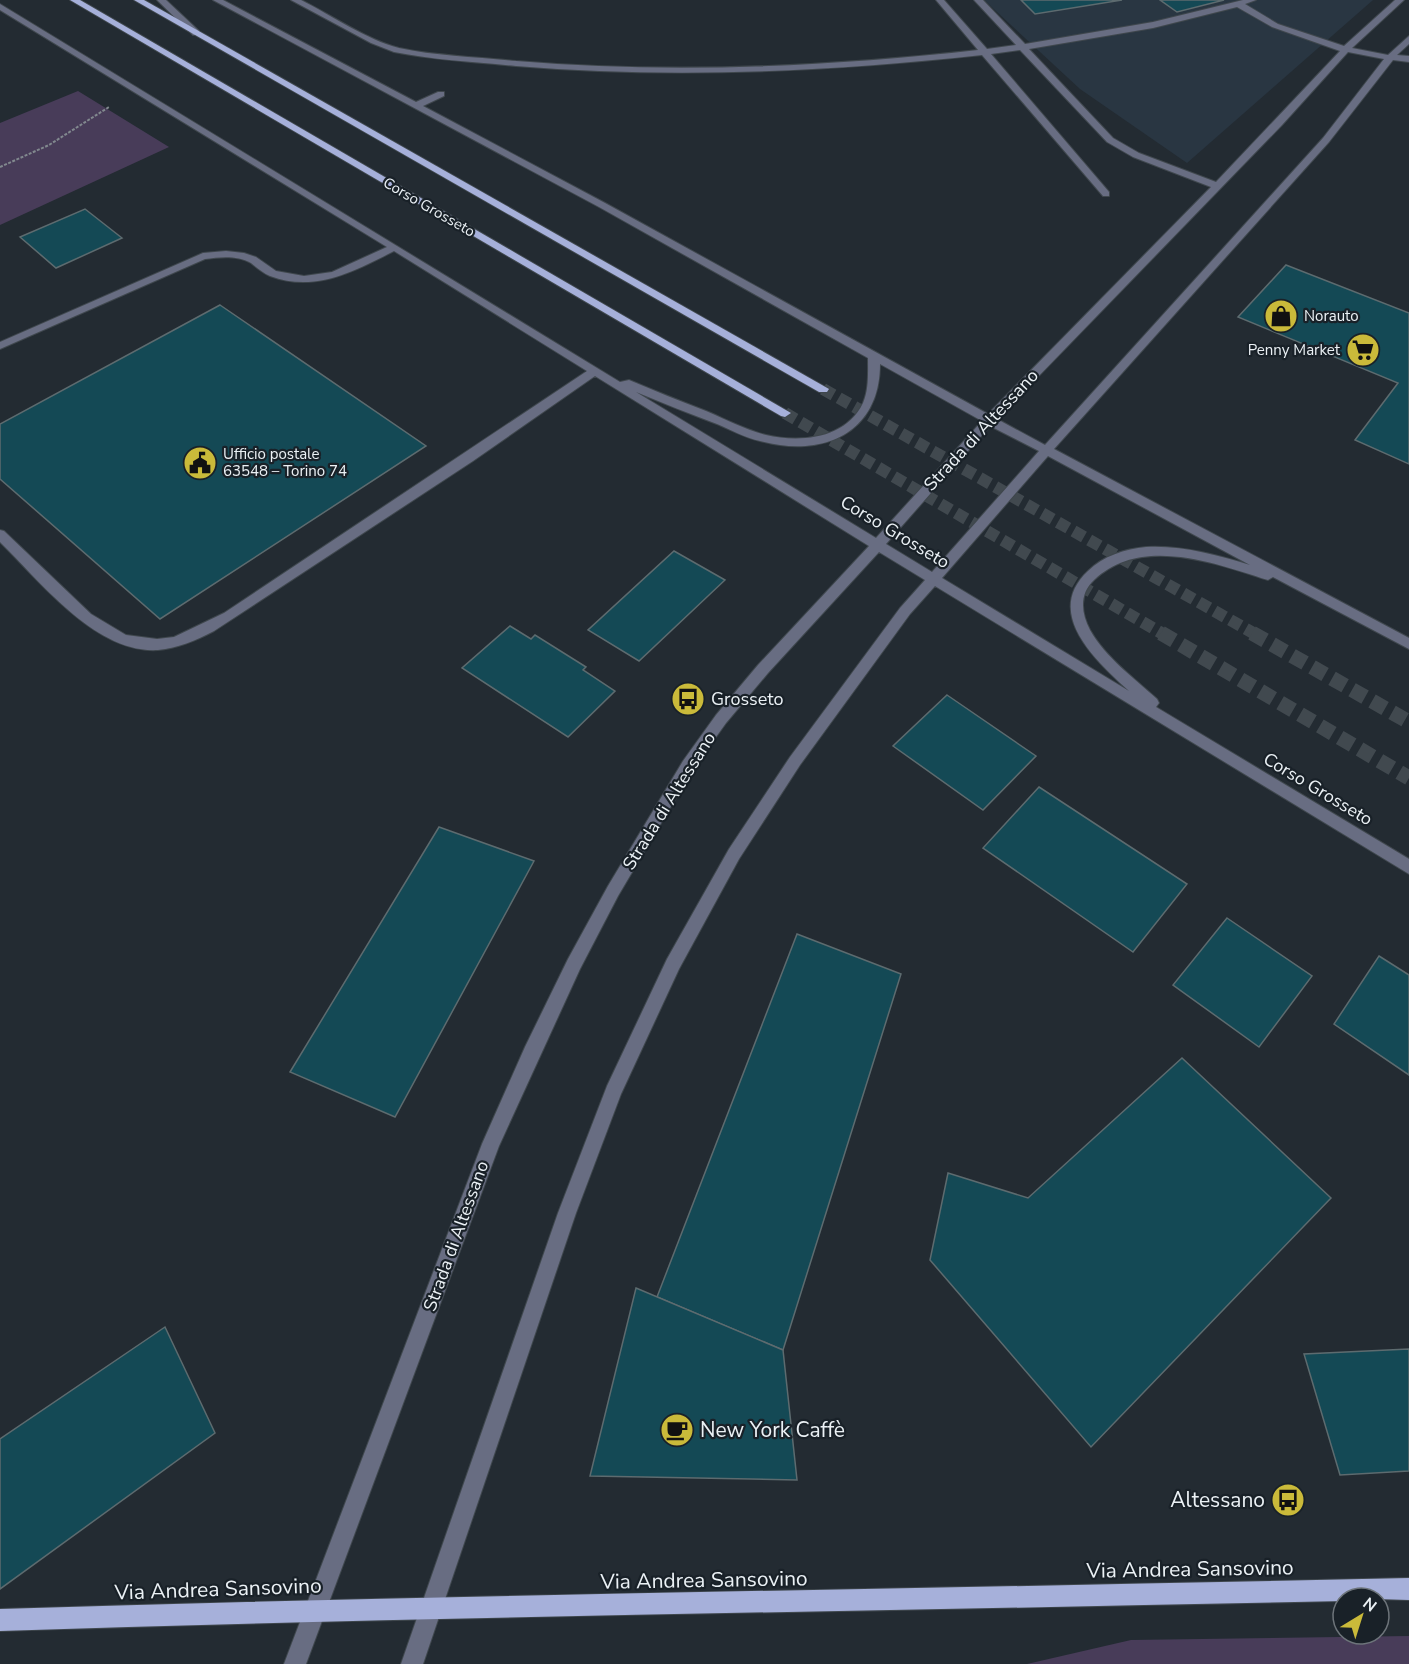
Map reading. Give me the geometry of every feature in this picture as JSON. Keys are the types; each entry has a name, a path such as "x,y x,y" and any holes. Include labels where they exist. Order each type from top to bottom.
{"main road":[{"name":"Corso Grosseto","path":"74,0 785,412"},
{"name":"Corso Grosseto","path":"138,0 823,389"},
{"name":"Via Andrea Sansovino","path":"0,1620 314,1610 429,1610 1409,1589"}],"street":[{"name":"Corso Grosseto","path":"1,0 13,14"},
{"name":"Corso Grosseto","path":"161,0 196,33"},
{"name":"Corso Grosseto","path":"217,0 418,105 989,420 1409,644"},
{"path":"295,0 374,41 397,50 511,62 627,69 777,69 862,65 1022,48 1108,34 1251,0"},
{"path":"940,0 1106,194"},
{"path":"978,0 1110,140 1136,155 1218,186"},
{"name":"Strada di Altessano","path":"295,1664 387,1423 483,1161 549,1016 613,891 660,810 721,719 763,669 989,420 1279,123 1347,48 1400,0"},
{"path":"1239,4 1256,17 1283,30 1390,58 1409,59"},
{"name":"Corso Grosseto","path":"0,6 594,372 1409,867"},
{"path":"412,1664 582,1172 613,1092 662,985 710,895 755,819 892,628 932,578 1326,140 1390,58 1409,39"},
{"path":"418,105 441,94"},
{"path":"0,346 203,256 223,254 241,256 272,273 303,280 336,275 394,247"},
{"name":"Corso Grosseto","path":"594,372 682,404 750,434 795,444 810,443 834,436 860,417 873,395 876,370 874,357"},
{"path":"0,534 86,618 100,628 116,637 136,643 156,646 176,642 229,617 594,372"},
{"name":"Corso Grosseto","path":"1177,725 1103,657 1088,636 1076,611 1075,601 1078,592 1088,578 1112,561 1156,551 1210,559 1302,586"}],"path":[{"path":"0,167 49,145 106,108 141,92"}],"shaded area":[{"path":"984,0 1373,0 1187,163 1080,89"},
{"path":"78,91 169,147 0,225 0,123"},
{"path":"1391,1636 1409,1636 1409,1664 1027,1664 1131,1640 1331,1637 1331,1646 1391,1646"}],"building":[{"path":"1021,0 1122,0 1035,14"},
{"path":"1160,0 1224,0 1177,12"},
{"path":"85,209 122,238 56,268 20,237"},
{"name":"Penny Market","path":"1286,265 1409,313 1409,464 1355,440 1398,383 1238,317"},
{"name":"Ufficio postale 63548 – Torino 74","path":"220,305 426,446 160,619 0,479 0,424"},
{"path":"674,551 725,580 639,661 588,630"},
{"path":"510,626 531,639 535,635 586,667 583,670 615,691 568,737 462,668"},
{"path":"947,695 1036,756 983,810 893,746"},
{"path":"1039,787 1187,884 1133,952 983,848"},
{"path":"439,827 534,861 395,1117 290,1072"},
{"path":"1227,918 1312,976 1259,1047 1173,985"},
{"path":"797,934 901,974 783,1350 657,1297"},
{"path":"1379,956 1409,975 1409,1075 1334,1024"},
{"path":"1182,1058 1331,1198 1091,1447 930,1260 948,1173 1028,1198"},
{"path":"636,1288 783,1350 797,1480 590,1476"},
{"path":"165,1327 215,1433 0,1589 0,1439"},
{"path":"1409,1349 1409,1471 1340,1475 1304,1354"}],"tunnel":[{"path":"823,389 1255,634"},
{"path":"785,413 1163,634"},
{"path":"1161,633 1409,778"},
{"path":"1252,633 1409,722"}],"place":[{"name":"Norauto","path":"1281,316"},
{"name":"Penny Market","path":"1363,350"},
{"name":"Ufficio postale 63548 – Torino 74","path":"200,463"},
{"name":"Grosseto","path":"688,699"},
{"name":"New York Caffè","path":"677,1430"},
{"name":"Altessano","path":"1288,1500"}]}
